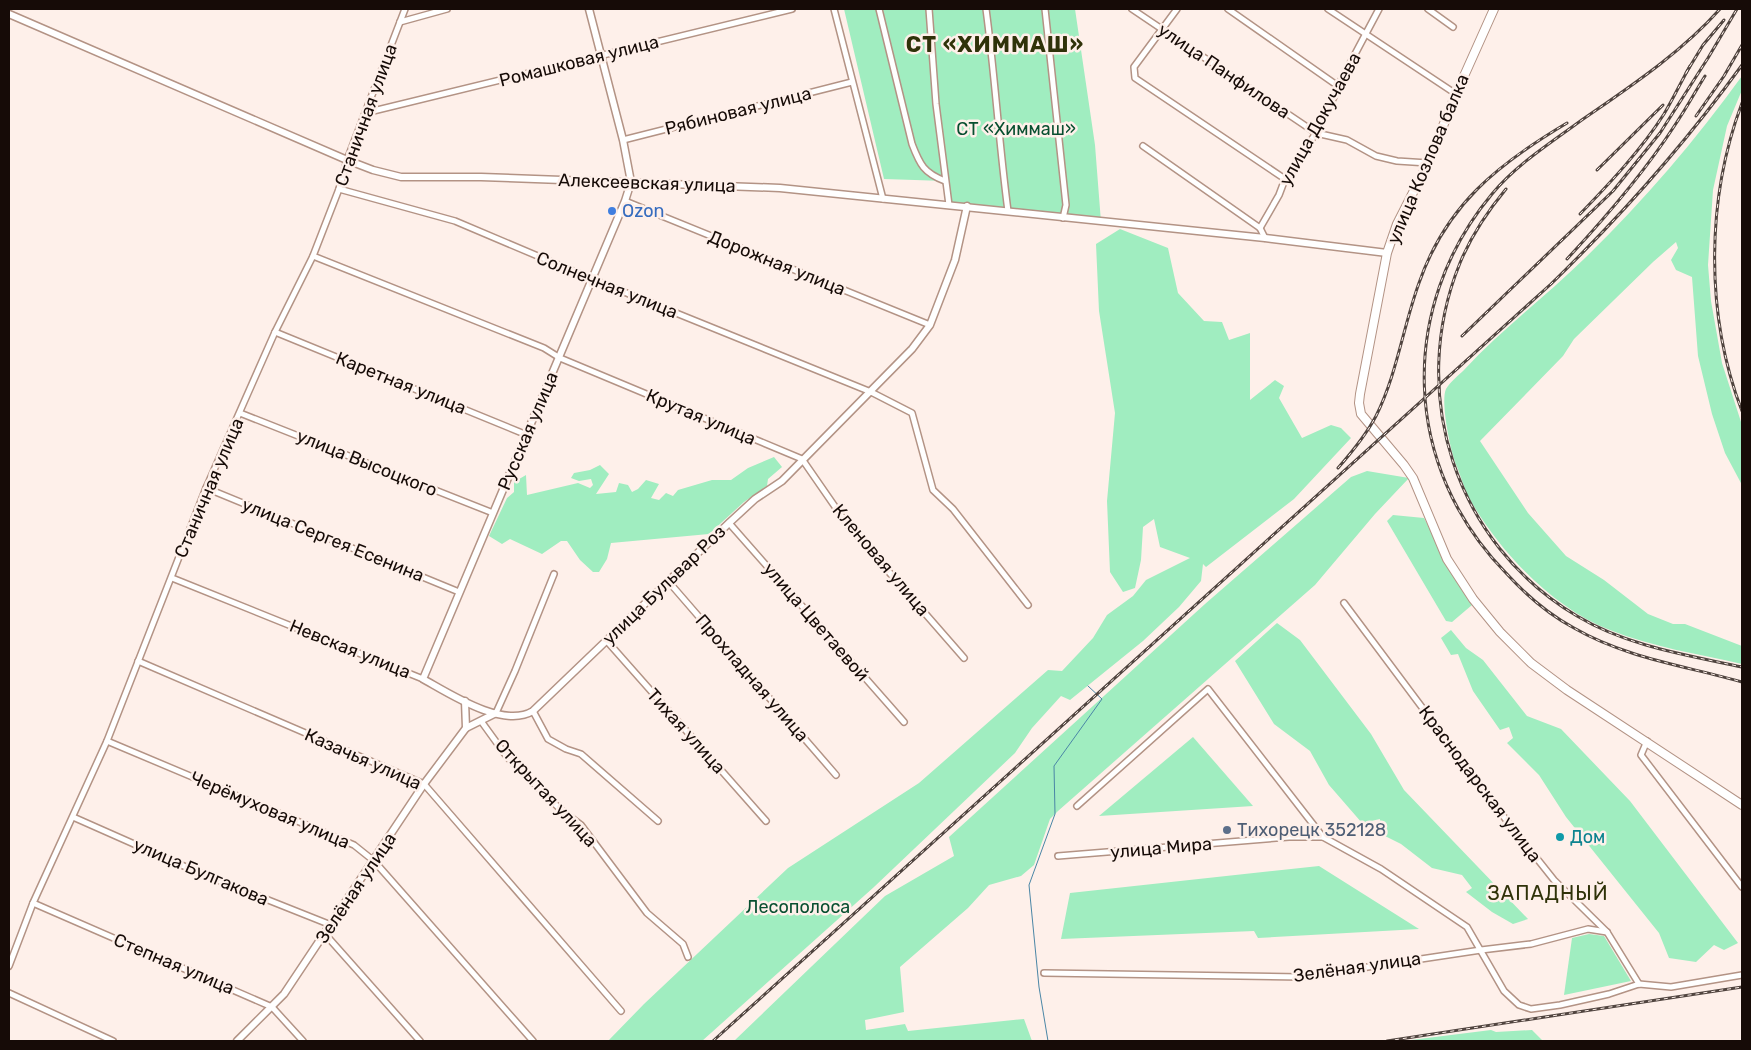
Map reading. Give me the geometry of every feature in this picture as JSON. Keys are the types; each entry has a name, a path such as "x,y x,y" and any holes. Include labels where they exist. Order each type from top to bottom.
{"main road":[{"name":"улица Козлова балка","path":"1494,9 1428,163 1401,213 1387,253 1359,403 1361,414 1413,478 1448,559 1473,599 1500,632 1531,663 1567,690 1646,742"},
{"path":"1646,742 1742,805"}],"street":[{"name":"Станичная улица","path":"9,966 33,903 107,741 206,488 275,332 313,256 339,189 347,160 405,9"},
{"path":"400,22 447,9"},
{"path":"590,9 623,140 631,182"},
{"name":"Ромашковая улица","path":"365,113 792,9"},
{"path":"834,9 883,198"},
{"path":"880,9 912,144 919,163 931,176 945,182"},
{"path":"929,9 936,104 949,204"},
{"path":"986,9 1008,211"},
{"path":"1045,9 1066,205 1063,218"},
{"name":"улица Панфилова","path":"1132,9 1316,133"},
{"path":"1177,9 1134,67 1135,78 1285,179"},
{"path":"1228,9 1338,86"},
{"path":"1328,9 1456,94"},
{"name":"улица Докучаева","path":"1260,228 1279,195 1285,179 1316,133 1378,9"},
{"path":"1428,9 1453,27"},
{"name":"Алексеевская улица","path":"9,14 347,160 401,178 481,178 780,188 949,204 1387,253"},
{"name":"Рябиновая улица","path":"623,140 852,82"},
{"path":"1316,133 1347,140 1376,156 1397,161 1428,163"},
{"path":"1143,146 1260,228 1265,238"},
{"name":"Русская улица","path":"423,679 560,358 625,202 631,182"},
{"name":"Солнечная улица","path":"339,189 455,221 592,280 871,392 912,413 933,490 952,509 1028,605"},
{"name":"Дорожная улица","path":"625,202 930,325"},
{"path":"802,459 871,392 912,349 930,325 955,260 967,206"},
{"name":"Крутая улица","path":"313,256 544,348 560,358 802,459"},
{"name":"Каретная улица","path":"275,332 526,435"},
{"name":"улица Высоцкого","path":"240,413 493,513"},
{"name":"улица Бульвар Роз","path":"531,713 728,522 755,499 782,481 802,459"},
{"name":"Кленовая улица","path":"802,459 847,524 964,658"},
{"name":"улица Сергея Есенина","path":"206,488 459,592"},
{"name":"улица Цветаевой","path":"728,522 904,722"},
{"path":"496,713 554,574"},
{"name":"Невская улица","path":"172,578 423,679 465,701 502,716 531,713"},
{"name":"Прохладная улица","path":"668,581 836,775"},
{"name":"Краснодарская улица","path":"1344,603 1506,821 1554,880 1607,932 1638,984"},
{"name":"Тихая улица","path":"606,640 766,821"},
{"name":"Казачья улица","path":"138,661 424,784 621,1011"},
{"path":"1077,806 1208,689 1323,838 1381,869 1467,927 1504,990 1518,1005 1531,1009 1560,1005 1609,994 1638,984 1671,987 1742,975"},
{"path":"465,701 466,728"},
{"name":"Зелёная улица","path":"237,1041 284,994 424,784 466,728 496,713"},
{"path":"531,713 548,740 581,754 658,821"},
{"name":"Открытая улица","path":"481,721 507,757 561,810 581,825 647,912 683,944 688,957"},
{"name":"Черёмуховая улица","path":"107,741 354,845 374,861 533,1041"},
{"path":"1646,742 1641,755 1742,887"},
{"name":"улица Булгакова","path":"73,817 195,871 331,925"},
{"name":"улица Мира","path":"1058,856 1289,837 1323,838"},
{"name":"Степная улица","path":"33,903 272,1007 303,1041"},
{"name":"Зелёная улица","path":"1044,973 1301,977 1530,944 1588,929 1607,932"},
{"path":"325,934 420,1041"},
{"path":"9,992 113,1041"}],"green space":[{"name":"СТ «Химмаш»","path":"844,9 1075,9 1095,145 1101,222 949,205 945,181 884,179"},
{"path":"1742,76 1742,90 1727,126 1713,190 1708,265 1711,301 1722,363 1742,425 1742,485 1725,453 1712,414 1698,356 1692,277 1676,270 1671,260 1678,248 1676,242 1574,339 1563,356 1480,441 1528,513 1566,556 1604,580 1648,614 1673,624 1685,624 1742,646 1742,664 1675,650 1626,636 1588,620 1547,592 1510,556 1480,516 1468,496 1452,451 1444,405 1446,389 1450,384 1493,341 1584,259 1627,216 1687,148"},
{"name":"Лесополоса","path":"1120,229 1168,248 1178,293 1204,321 1222,322 1229,340 1250,333 1250,400 1275,380 1284,386 1279,398 1302,438 1331,425 1341,428 1351,438 1294,499 1206,567 1203,564 1201,581 1179,607 1143,641 1070,700 1061,696 1032,728 1015,753 874,887 702,1041 608,1041 644,1004 788,868 919,783 1048,670 1062,671 1093,638 1107,615 1133,596 1146,580 1190,558 1160,547 1154,519 1143,527 1141,560 1135,588 1123,592 1110,572 1107,501 1115,413 1099,311 1096,244"},
{"path":"774,457 782,467 768,479 767,486 744,502 709,534 611,543 607,559 599,572 593,572 580,560 567,541 561,541 542,554 510,539 502,544 489,536 507,498 514,492 514,482 526,475 527,495 578,483 590,488 593,485 591,479 579,481 571,478 574,473 590,470 600,465 609,474 596,494 616,492 619,483 628,485 632,492 638,489 646,480 659,484 651,498 659,500 666,493 673,496 678,490 712,480 731,480 748,468"},
{"path":"1367,471 1409,478 1375,514 1315,585 1050,819 1034,865 1021,876 989,885 968,908 900,967 904,1012 865,1020 866,1030 905,1024 908,1031 1024,1019 1032,1041 734,1041 885,896 954,856 949,837 1205,604 1351,477"},
{"path":"1393,515 1424,518 1472,605 1452,622 1446,621 1387,521"},
{"path":"1277,623 1300,640 1371,734 1404,790 1528,919 1513,924 1492,912 1466,892 1472,888 1462,875 1432,868 1401,844 1379,833 1380,819 1362,823 1329,785 1310,751 1274,724 1235,661"},
{"path":"1451,630 1466,648 1483,660 1527,716 1561,729 1630,801 1738,943 1724,950 1714,945 1696,962 1669,958 1659,933 1566,817 1539,775 1507,743 1513,738 1509,727 1500,730 1473,691 1458,654 1451,655 1441,638"},
{"path":"1193,737 1253,806 1099,816"},
{"path":"1319,866 1419,929 1258,938 1254,931 1061,939 1070,893"},
{"path":"1589,934 1604,936 1631,981 1564,995 1572,938"},
{"path":"1491,1030 1496,1032 1532,1030 1543,1041 1403,1041"}],"waterway":[{"path":"1048,1041 1039,987 1029,885 1055,814 1054,766 1102,699 1088,686"}],"railway":[{"path":"1720,9 1671,56 1533,155 1501,183 1492,194 1461,239 1439,286 1427,336 1424,387 1431,437 1447,485 1472,531 1521,589 1555,617 1614,647 1742,682"},
{"path":"1462,336 1613,191 1660,133 1737,9"},
{"path":"1686,73 1703,45 1724,20"},
{"path":"1696,116 1724,76 1742,45"},
{"path":"713,1041 1551,284 1651,179 1698,123 1742,65"},
{"path":"1580,214 1614,178 1645,140 1664,114 1690,66"},
{"path":"1567,259 1610,211 1651,160 1705,76"},
{"path":"1742,103 1730,140 1722,178 1716,217 1715,257 1716,297 1721,336 1730,374 1742,411"},
{"path":"1597,170 1663,105"},
{"path":"1338,468 1354,450 1376,416 1395,367 1408,316 1419,283 1430,255 1444,231 1477,189 1497,171 1542,138 1567,123"},
{"path":"1506,189 1480,225 1460,263 1445,313 1439,363 1442,413 1453,461 1472,507 1500,549 1535,585 1577,616 1616,635 1636,642 1678,654 1742,667"},
{"path":"1387,1041 1742,987"}],"place":[{"name":"Ozon","path":"612,211"},
{"name":"Тихорецк 352128","path":"1227,830"},
{"name":"Дом","path":"1560,837"}],"district":[{"name":"СТ «ХИММАШ»","path":"995,44"},
{"name":"ЗАПАДНЫЙ","path":"1548,893"}]}
